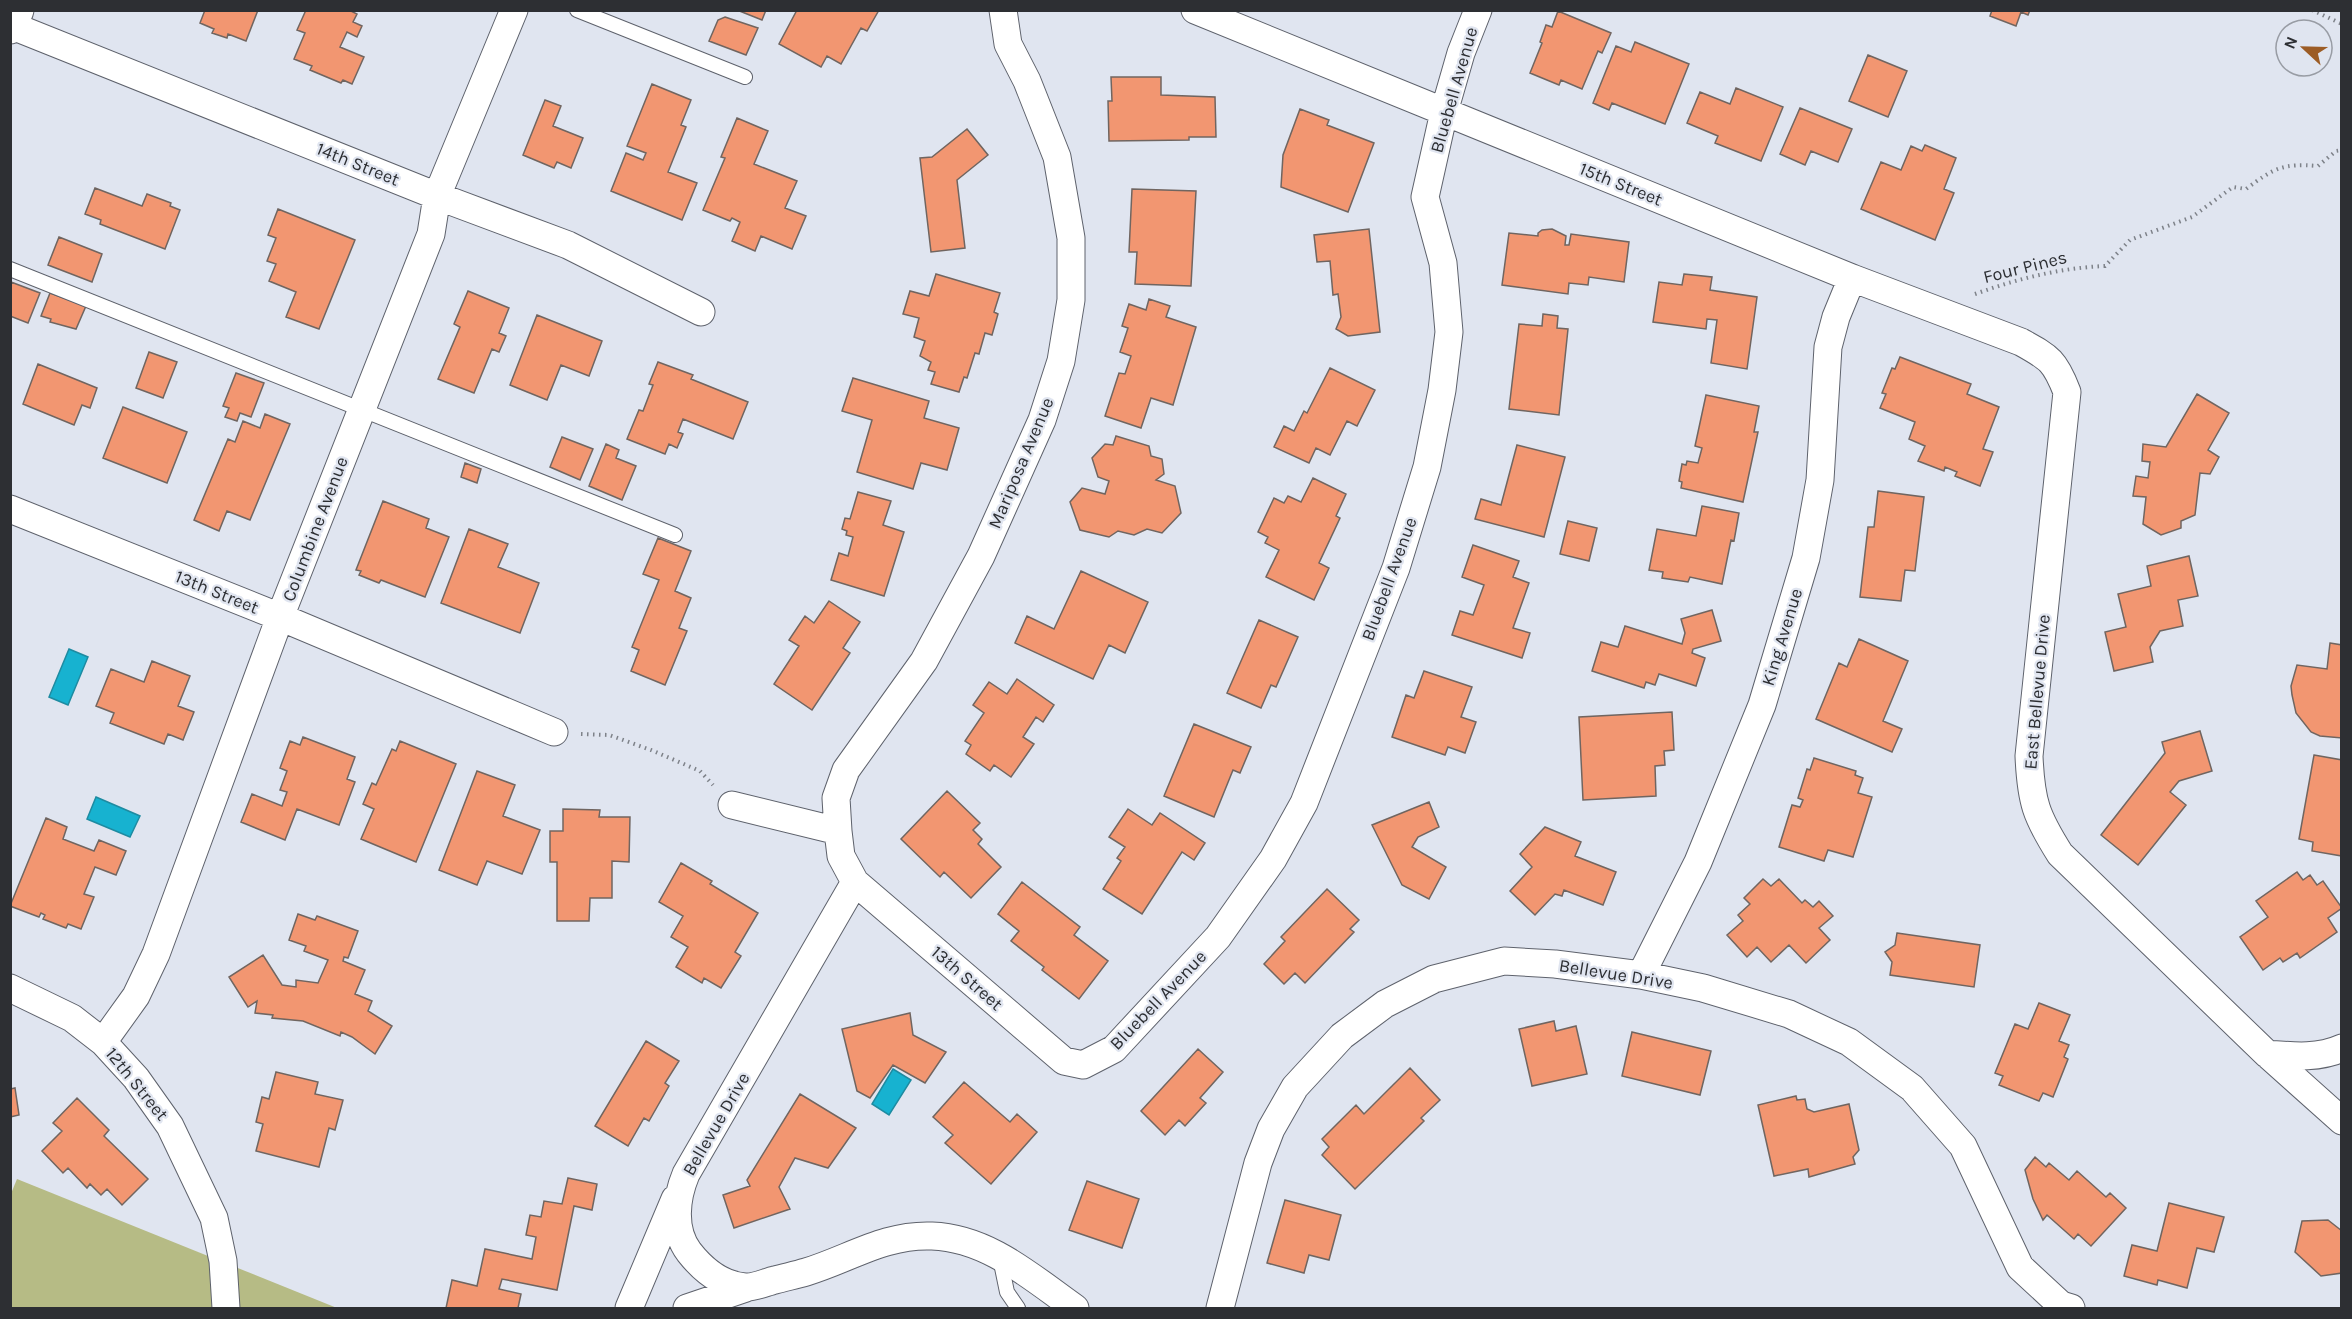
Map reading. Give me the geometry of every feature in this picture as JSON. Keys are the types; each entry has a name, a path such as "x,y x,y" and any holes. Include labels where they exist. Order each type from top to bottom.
{"street":[{"path":"11,25 17,10"},
{"name":"Columbine Avenue","path":"103,1042 136,996 156,954 280,617 431,234 437,196 514,10"},
{"name":"Mariposa Avenue","path":"855,882 841,856 837,831 836,798 846,770 924,661 981,556 1042,420 1061,362 1071,300 1071,238 1058,157 1027,81 1008,44 1003,10"},
{"name":"15th Street","path":"1195,10 1852,278 2021,342 2047,357"},
{"name":"Bluebell Avenue","path":"1083,1065 1114,1049 1218,938 1273,859 1304,803 1396,568 1427,467 1442,390 1449,332 1443,262 1425,197 1444,112 1461,53 1478,10"},
{"name":"14th Street","path":"11,25 437,196 568,245 701,312"},
{"name":"King Avenue","path":"1641,975 1698,862 1762,705 1769,682 1806,558 1820,480 1828,347 1836,316 1852,278"},
{"name":"East Bellevue Drive","path":"2047,357 2058,369 2067,392 2029,756 2030,791 2041,825 2060,854 2267,1054 2342,1121"},
{"name":"13th Street","path":"10,509 280,617 554,732"},
{"path":"732,805 837,831"},
{"name":"13th Street","path":"855,882 1064,1061 1083,1065"},
{"name":"Bellevue Drive","path":"746,1288 722,1281 701,1267 685,1246 677,1222 678,1192 686,1174 855,882"},
{"name":"Bellevue Drive","path":"1220,1308 1258,1163 1271,1129 1295,1086 1341,1036 1385,1004 1434,980 1504,961 1555,964 1641,975 1703,988 1789,1014 1849,1042 1911,1088 1963,1146 2020,1267 2061,1305 2071,1308"},
{"name":"12th Street","path":"10,988 56,1009 103,1042 136,1078 170,1126 214,1218 223,1261 226,1308"},
{"path":"2267,1054 2300,1057 2333,1052 2342,1048"},
{"path":"629,1308 678,1192"},
{"path":"687,1308 746,1288 807,1272 879,1242 896,1238 931,1236 967,1241 1000,1255 1075,1308"}],"lane":[{"path":"577,10 744,77"},
{"path":"10,269 675,535"},
{"path":"1000,1255 1007,1292 1018,1308"}],"path":[{"path":"2312,10 2342,24"},
{"name":"Four Pines","path":"1933,308 2009,282 2069,267 2105,266 2130,240 2192,217 2233,187 2246,189 2267,174 2293,164 2318,166 2336,151 2342,150"},
{"path":"554,732 609,735 651,750 700,771 732,805"}],"green space":[{"path":"17,1179 337,1308 11,1308 10,1196"}],"water":[{"path":"69,649 88,657 68,705 49,697"},
{"path":"96,797 140,816 130,837 87,819"},
{"path":"893,1069 911,1080 889,1115 872,1104"}],"building":[{"path":"205,10 258,10 246,41 228,34 227,38 212,33 214,29 200,23"},
{"path":"306,10 349,10 357,14 353,22 362,26 357,37 347,32 340,47 364,57 352,84 343,80 341,83 310,70 312,66 294,59 305,33 297,30"},
{"path":"737,10 766,10 762,20"},
{"path":"797,10 879,10 867,31 861,28 841,64 827,56 821,67 779,44"},
{"path":"1992,10 2030,10 2028,15 2021,12 2016,26 1990,16"},
{"path":"1558,11 1611,33 1602,53 1598,51 1582,89 1561,80 1559,85 1530,73 1542,43 1540,42 1546,25 1552,27"},
{"path":"725,17 758,28 746,55 709,41 718,20"},
{"path":"1635,42 1689,64 1665,124 1612,103 1609,110 1593,103 1616,46 1631,52"},
{"path":"1868,55 1907,71 1888,117 1849,101"},
{"path":"1111,77 1161,77 1161,95 1215,97 1216,137 1189,137 1189,140 1109,141 1108,101 1112,101"},
{"path":"652,84 691,100 681,125 686,127 668,172 697,183 682,220 611,191 626,153 643,160 646,153 627,146"},
{"path":"1736,88 1783,107 1761,161 1715,143 1718,136 1687,123 1700,92 1730,104"},
{"path":"545,100 561,106 553,126 583,138 571,168 557,162 554,168 523,155"},
{"path":"1800,108 1852,129 1838,162 1811,151 1805,165 1780,154"},
{"path":"1300,109 1329,120 1327,125 1374,143 1348,212 1281,187 1283,155"},
{"path":"737,118 768,131 754,164 797,181 785,208 806,216 792,249 761,236 755,251 732,241 740,222 732,218 730,221 703,210 725,158 721,157"},
{"path":"967,129 988,155 957,180 965,248 931,252 920,158 932,157"},
{"path":"1925,145 1956,158 1944,189 1954,193 1935,240 1861,209 1881,162 1901,170 1911,146 1922,151"},
{"path":"95,188 142,206 147,194 171,203 170,206 180,210 165,249 100,224 101,220 85,214"},
{"path":"1132,189 1196,191 1191,286 1135,284 1137,252 1129,252"},
{"path":"278,209 355,240 319,329 286,317 296,292 269,281 276,264 267,261 276,238 268,235"},
{"path":"1369,229 1380,332 1348,336 1336,329 1341,317 1338,294 1333,295 1330,261 1317,262 1314,235"},
{"path":"1552,229 1566,236 1565,245 1569,245 1571,234 1629,242 1624,282 1589,277 1588,285 1569,283 1568,294 1502,285 1509,233 1538,236 1542,230"},
{"path":"59,237 102,254 92,282 48,265"},
{"path":"936,274 1000,293 994,312 998,314 992,335 985,333 979,354 975,353 967,378 964,377 959,392 931,384 935,372 928,370 931,362 920,356 925,341 914,337 919,318 903,314 910,291 929,296"},
{"path":"1684,274 1712,277 1710,290 1757,297 1747,369 1711,363 1717,320 1707,319 1706,329 1653,322 1659,282 1682,285"},
{"path":"11,282 40,293 28,323 10,316"},
{"path":"468,291 509,308 499,333 506,336 499,352 492,349 474,393 438,379 460,327 454,324"},
{"path":"50,293 86,306 76,329 50,322 51,319 41,316"},
{"path":"1149,299 1170,306 1166,317 1196,327 1173,405 1151,398 1141,428 1105,416 1119,373 1125,374 1131,356 1120,352 1128,328 1122,326 1129,304 1146,310"},
{"path":"1543,314 1558,316 1557,328 1568,329 1559,415 1509,409 1519,324 1542,326"},
{"path":"537,315 602,341 589,376 561,365 547,400 510,385"},
{"path":"149,352 177,362 163,398 136,388"},
{"path":"1900,357 1971,384 1967,394 1999,407 1983,449 1993,452 1980,486 1955,476 1957,472 1945,467 1944,471 1918,461 1925,446 1909,439 1915,422 1880,408 1886,394 1882,393 1892,368 1895,369"},
{"path":"658,362 693,375 691,379 748,402 733,439 683,419 678,432 683,434 677,448 669,444 665,454 627,439 639,410 643,411 653,385 649,384"},
{"path":"38,364 97,388 90,408 82,405 74,425 23,404"},
{"path":"1330,368 1375,390 1357,426 1347,421 1330,455 1316,448 1309,463 1274,447 1284,426 1294,431 1304,411 1307,413"},
{"path":"236,373 264,383 251,417 240,413 237,421 225,417 229,408 223,406"},
{"path":"853,378 929,401 924,418 959,428 947,470 921,463 913,489 857,472 872,420 842,411"},
{"path":"2197,394 2229,413 2208,450 2219,457 2210,474 2200,473 2195,515 2181,521 2181,528 2161,535 2143,524 2146,497 2133,496 2136,476 2148,478 2150,462 2142,461 2143,444 2166,447"},
{"path":"1706,395 1759,406 1754,432 1758,432 1743,502 1681,488 1682,482 1679,481 1682,464 1686,465 1687,461 1698,463 1702,448 1695,446"},
{"path":"123,407 187,432 167,483 103,458"},
{"path":"265,414 290,424 250,520 227,511 219,531 194,520 228,439 235,442 243,421 260,428"},
{"path":"1116,436 1149,446 1151,456 1162,459 1164,474 1156,480 1175,486 1181,513 1162,533 1147,529 1134,535 1118,531 1109,537 1080,530 1070,502 1082,488 1105,494 1109,481 1098,477 1092,458 1105,444 1113,445"},
{"path":"562,437 593,449 580,480 550,467"},
{"path":"606,444 619,450 616,458 636,466 622,500 589,486"},
{"path":"1517,445 1565,457 1544,537 1475,519 1481,499 1501,505"},
{"path":"465,463 481,469 477,483 461,477"},
{"path":"1313,478 1346,494 1336,516 1340,518 1319,563 1329,568 1314,600 1266,577 1279,550 1265,543 1268,537 1258,532 1274,498 1284,503 1288,496 1301,502"},
{"path":"1878,491 1924,497 1915,571 1905,570 1901,601 1860,597 1868,527 1874,527"},
{"path":"858,492 891,501 883,525 904,532 884,596 831,580 839,553 848,556 853,537 846,535 847,531 842,529 845,518 850,519"},
{"path":"383,501 429,519 426,528 449,537 425,597 381,580 379,583 359,575 361,571 356,570"},
{"path":"1702,506 1739,513 1722,584 1690,577 1688,582 1662,578 1663,572 1649,570 1657,529 1696,536"},
{"path":"1568,521 1597,528 1589,561 1560,554"},
{"path":"469,529 508,544 498,567 539,583 520,633 441,603"},
{"path":"658,538 691,551 675,591 691,598 679,628 687,631 665,685 631,671 639,650 632,647 659,580 643,574"},
{"path":"1473,545 1519,561 1513,577 1529,583 1513,628 1530,633 1522,658 1452,635 1460,611 1473,615 1484,585 1462,577"},
{"path":"2189,556 2198,596 2178,600 2183,626 2160,631 2150,647 2153,662 2114,671 2105,632 2126,627 2118,594 2151,586 2147,566"},
{"path":"1081,571 1148,602 1125,653 1109,645 1093,679 1015,643 1027,616 1054,629"},
{"path":"829,601 860,622 843,648 850,653 812,710 774,684 799,646 789,640 805,616 814,623"},
{"path":"1712,610 1721,641 1693,649 1692,653 1705,658 1696,686 1659,674 1655,685 1646,682 1644,688 1592,671 1601,642 1618,647 1625,626 1682,644 1685,633 1681,619"},
{"path":"1259,620 1298,637 1276,687 1271,685 1261,708 1227,693"},
{"path":"1859,639 1908,661 1883,721 1902,729 1892,752 1816,719 1839,663 1847,667"},
{"path":"2330,643 2342,645 2342,738 2320,736 2311,732 2296,713 2292,695 2291,686 2297,665 2327,669"},
{"path":"152,661 190,676 178,706 194,712 183,740 168,734 164,744 110,723 114,713 96,706 111,669 144,682"},
{"path":"1424,671 1472,687 1461,717 1476,722 1465,753 1448,747 1445,755 1392,737 1406,695 1414,698"},
{"path":"1017,679 1054,705 1043,722 1036,717 1023,737 1034,744 1011,777 994,765 990,771 966,754 971,745 965,741 984,713 973,705 989,682 1007,694"},
{"path":"1672,712 1674,750 1664,751 1665,765 1655,766 1656,796 1583,800 1579,717"},
{"path":"1194,724 1251,747 1240,773 1233,770 1214,817 1164,796"},
{"path":"2200,731 2212,771 2179,781 2170,792 2186,805 2138,865 2101,835 2165,753 2162,742"},
{"path":"303,737 355,757 347,779 355,782 339,825 297,809 285,840 241,822 252,794 282,806 287,792 280,790 287,771 280,768 290,741 300,745"},
{"path":"400,741 456,764 416,862 361,839 374,809 363,804 372,783 376,785 392,749 396,751"},
{"path":"2314,755 2342,760 2342,856 2312,851 2313,842 2299,839"},
{"path":"1814,758 1856,771 1855,775 1863,778 1858,793 1872,797 1853,857 1828,850 1824,861 1779,847 1792,805 1800,807 1803,800 1798,798 1807,769 1810,770"},
{"path":"477,771 515,785 503,816 540,830 522,874 487,861 477,885 439,870"},
{"path":"947,791 980,823 973,830 982,839 978,844 1001,867 971,898 944,872 940,877 901,839"},
{"path":"1429,802 1439,827 1418,837 1412,847 1446,867 1429,899 1402,885 1372,825"},
{"path":"563,809 600,810 599,817 630,817 629,862 612,861 612,898 590,898 589,921 557,921 557,862 550,862 550,831 563,831"},
{"path":"1128,809 1152,825 1160,813 1205,843 1194,860 1182,852 1142,914 1103,889 1121,861 1117,858 1125,847 1109,837"},
{"path":"46,818 67,827 63,839 94,851 99,840 126,851 116,875 95,867 84,894 94,897 81,929 68,924 66,928 43,919 45,915 41,913 39,917 10,906"},
{"path":"1545,827 1581,842 1575,856 1616,872 1603,905 1564,890 1562,896 1555,894 1535,915 1510,891 1532,867 1520,854"},
{"path":"681,863 712,881 710,884 758,913 735,952 741,956 721,988 704,978 702,983 676,967 688,947 671,937 683,916 659,902"},
{"path":"2297,872 2303,880 2310,875 2317,885 2323,881 2342,908 2328,918 2337,932 2300,958 2297,953 2283,962 2280,958 2263,970 2240,937 2268,917 2256,901"},
{"path":"1763,879 1771,886 1779,879 1802,903 1805,900 1813,907 1819,901 1833,916 1819,928 1830,940 1806,963 1789,945 1771,962 1757,947 1747,957 1727,935 1743,921 1738,915 1750,904 1744,898"},
{"path":"1022,882 1080,927 1074,935 1108,961 1079,999 1042,970 1044,967 1011,941 1019,931 998,914"},
{"path":"1327,889 1359,920 1350,929 1354,932 1305,983 1295,973 1284,984 1264,964 1285,941 1281,937"},
{"path":"298,914 315,920 317,916 358,931 348,958 344,957 343,961 365,970 355,994 372,1001 368,1011 392,1026 375,1054 341,1032 340,1036 303,1021 272,1018 273,1015 255,1013 257,1001 248,1007 229,977 263,955 282,985 296,987 296,980 318,983 328,960 304,951 306,946 289,940"},
{"path":"1897,933 1980,945 1974,987 1890,975 1892,962 1885,952 1895,945"},
{"path":"2039,1003 2070,1015 2059,1041 2069,1045 2064,1057 2068,1059 2053,1097 2043,1093 2039,1101 1999,1085 2003,1076 1995,1073 2015,1024 2028,1029"},
{"path":"910,1013 913,1035 946,1052 925,1083 893,1065 870,1098 857,1091 842,1029"},
{"path":"1554,1021 1556,1031 1576,1026 1587,1074 1532,1086 1519,1029"},
{"path":"1632,1032 1711,1051 1700,1095 1622,1076"},
{"path":"646,1041 679,1061 665,1083 669,1086 649,1121 644,1118 628,1146 595,1126"},
{"path":"1198,1049 1223,1072 1200,1098 1206,1103 1185,1126 1179,1120 1165,1135 1141,1111"},
{"path":"1410,1068 1440,1100 1421,1118 1424,1121 1355,1189 1322,1155 1329,1147 1322,1139 1356,1105 1364,1114"},
{"path":"276,1072 318,1082 315,1094 343,1100 335,1130 329,1128 319,1167 256,1151 263,1124 256,1122 262,1097 269,1099"},
{"path":"964,1082 1010,1122 1017,1114 1037,1132 991,1184 945,1143 953,1135 933,1117"},
{"path":"15,1088 19,1115 10,1117 10,1089"},
{"path":"800,1094 856,1128 828,1168 795,1158 779,1187 790,1209 734,1228 723,1195 750,1186 747,1180"},
{"path":"1796,1096 1797,1100 1805,1099 1807,1109 1814,1112 1849,1104 1859,1150 1853,1157 1855,1164 1809,1177 1808,1169 1774,1176 1758,1105"},
{"path":"77,1098 109,1130 104,1136 148,1179 122,1205 107,1189 101,1195 90,1184 87,1188 68,1168 63,1173 42,1151 62,1131 53,1123"},
{"path":"2035,1157 2046,1167 2049,1163 2069,1180 2077,1171 2106,1197 2110,1193 2126,1208 2091,1246 2078,1234 2074,1239 2047,1215 2043,1220 2033,1199 2025,1170"},
{"path":"568,1178 597,1184 592,1210 574,1206 557,1290 502,1279 499,1289 521,1294 518,1308 446,1308 452,1280 477,1286 485,1249 532,1259 536,1237 526,1235 530,1215 541,1217 544,1201 562,1204"},
{"path":"1087,1181 1139,1199 1122,1248 1069,1230"},
{"path":"1285,1200 1341,1215 1329,1260 1309,1255 1304,1273 1267,1263"},
{"path":"2169,1203 2224,1217 2214,1252 2197,1248 2187,1288 2158,1280 2157,1285 2124,1276 2132,1245 2157,1251"},
{"path":"2328,1220 2342,1231 2342,1273 2321,1276 2295,1252 2302,1221"}]}
